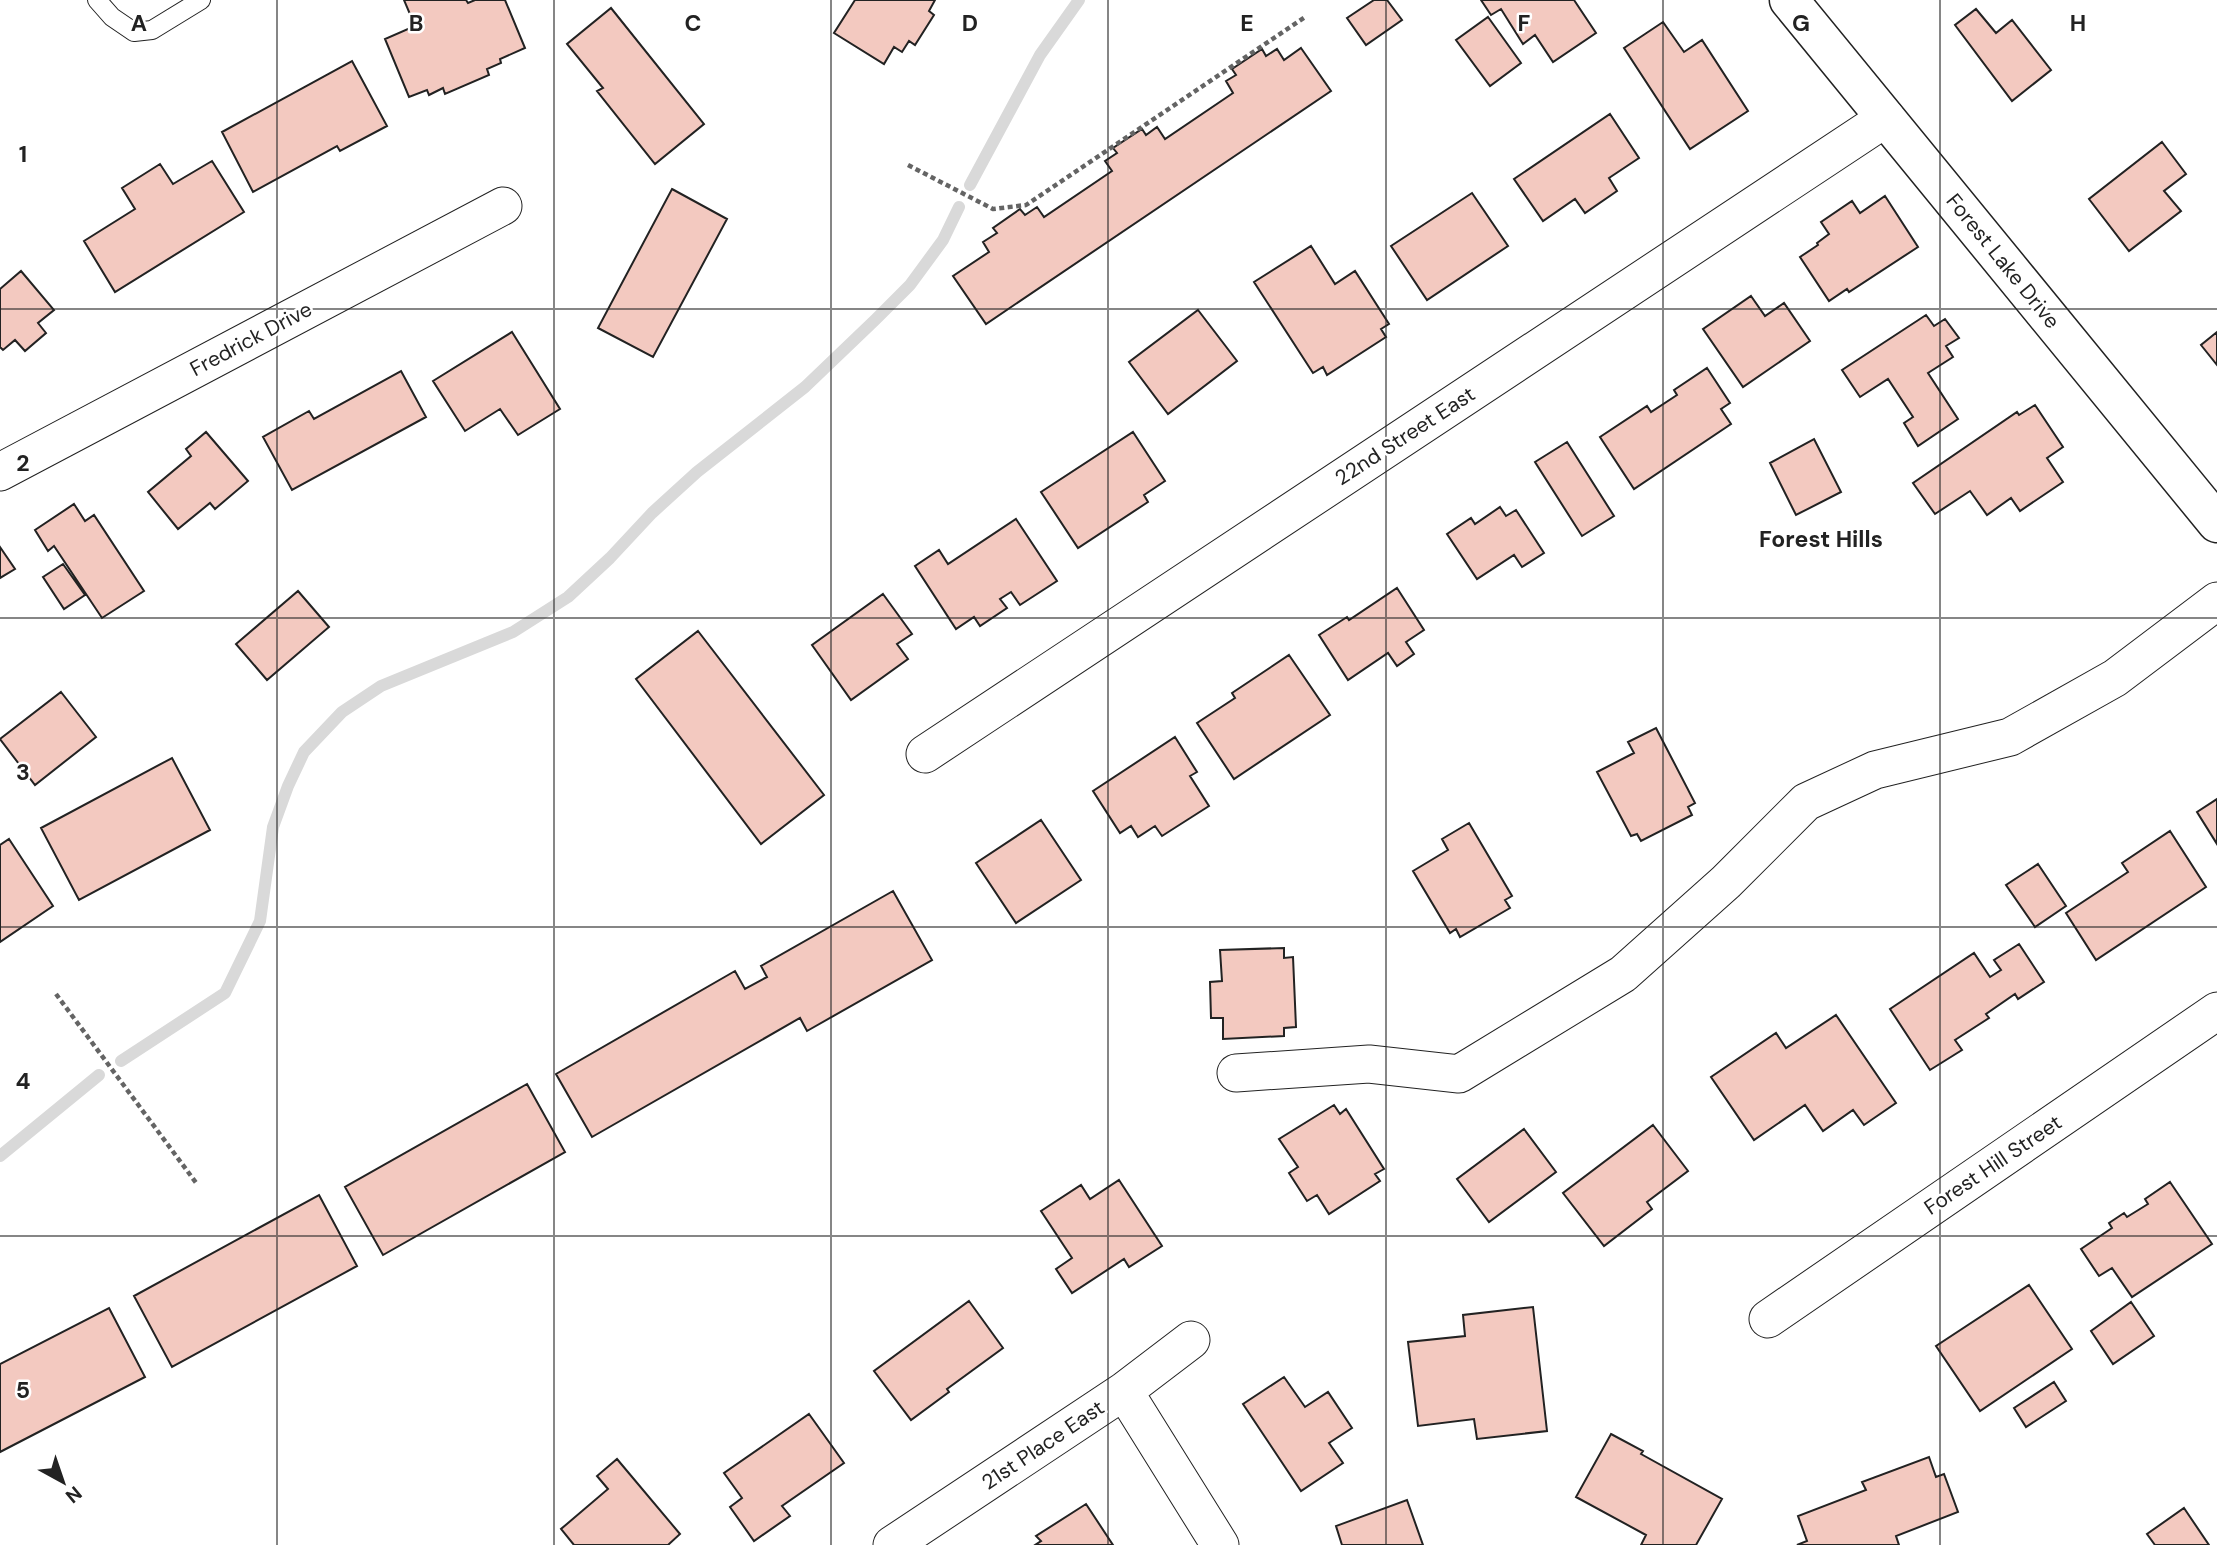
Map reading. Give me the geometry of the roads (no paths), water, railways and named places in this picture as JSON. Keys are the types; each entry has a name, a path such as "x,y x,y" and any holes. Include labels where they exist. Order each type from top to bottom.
{"street":[{"name":"Forest Lake Drive","path":"1789,0 2217,523"},
{"name":"22nd Street East","path":"925,754 1886,118"},
{"name":"Fredrick Drive","path":"0,472 503,206"},
{"path":"1236,1073 1368,1064 1459,1074 1623,974 1726,882 1806,802 1875,770 2010,737 2115,678 2217,601"},
{"name":"Forest Hill Street","path":"1768,1319 2217,1011"},
{"name":"21st Place East","path":"892,1545 1124,1391 1191,1340"},
{"path":"1124,1391 1220,1545"}],"lane":[{"path":"97,0 112,17 134,32 152,30 201,0"}],"waterway":[{"path":"970,185 1040,55 1079,0"},
{"path":"121,1061 225,993 260,921 273,827 288,786 304,752 342,712 381,686 513,632 568,597 697,472 805,387 875,320 910,285 943,240 959,207"},
{"path":"0,1156 99,1075"}],"district":[{"name":"Forest Hills","path":"1821,539"}]}
